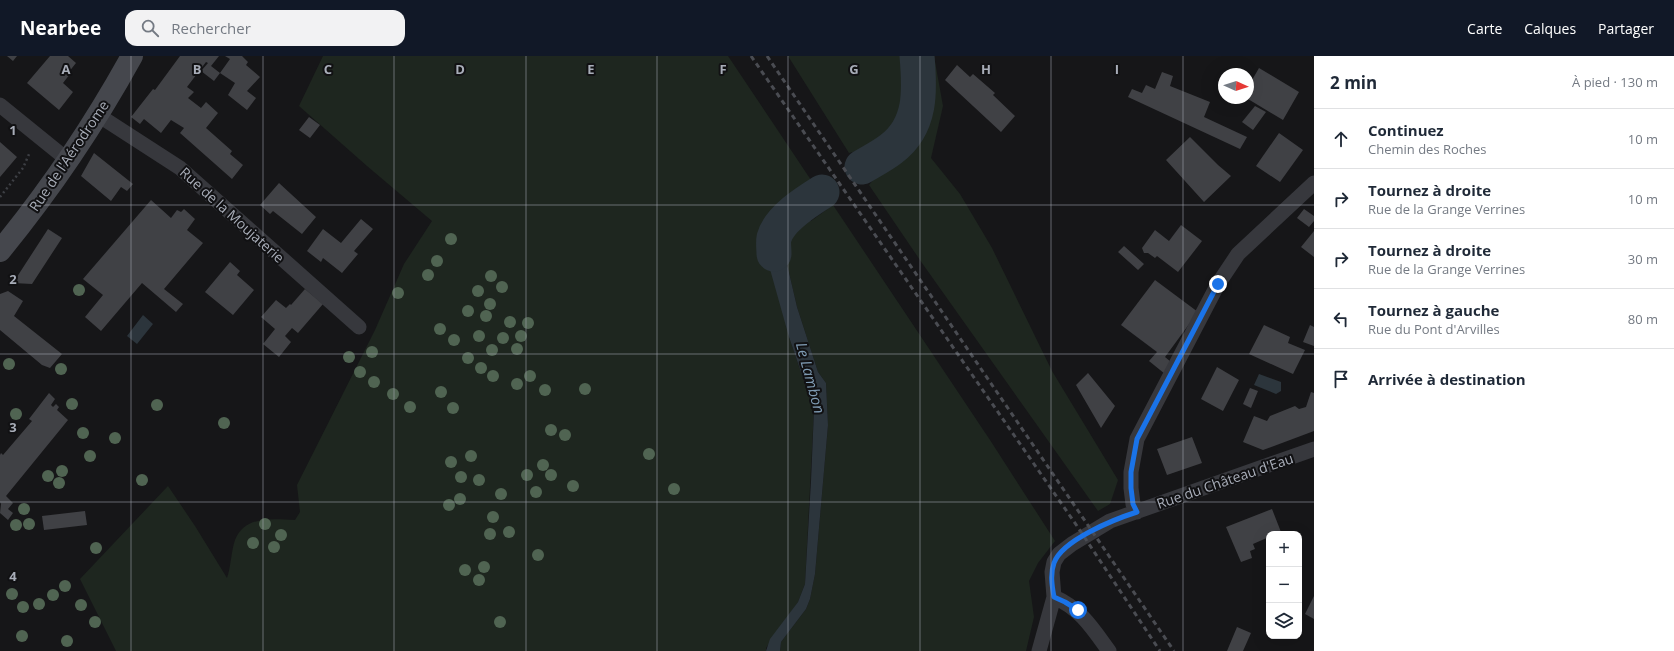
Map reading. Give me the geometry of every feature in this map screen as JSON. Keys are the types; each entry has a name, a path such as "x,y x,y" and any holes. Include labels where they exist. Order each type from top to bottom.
{"street":[{"name":"Rue de l'Aérodrome","path":"0,251 69,161 98,115 132,56"},
{"path":"0,105 69,161"},
{"name":"Rue de la Moujaterie","path":"98,115 180,168 359,327"},
{"path":"1137,512 1133,504 1131,472 1137,439 1218,284 1238,254 1314,183"},
{"name":"Rue du Château d'Eau","path":"1040,651 1054,597 1052,572 1054,562 1059,554 1100,525 1314,450"},
{"path":"1054,597 1078,610 1110,651"}],"path":[{"path":"0,196 23,168 28,154 41,139"}],"shaded area":[{"path":"323,56 728,56 811,180 774,218 789,337 814,410 805,584 798,602 766,648 766,651 116,651 80,579 168,486 227,578 235,540 246,526 260,520 295,520 300,512 297,485 375,330 404,264 432,221 299,106"},
{"path":"788,56 909,56 909,98 888,143 849,153"},
{"path":"924,56 934,56 943,106 931,158 960,194 992,248 1052,371 1118,480 1110,504 1098,511 922,263 869,185 895,155 910,149 930,90"},
{"path":"833,205 990,440 1055,541 1038,563 1029,581 1034,617 1026,651 780,651 781,642 806,609 810,599 815,574 828,425 826,383 818,372 797,307 784,251 784,243 798,220 811,221"}],"water":[{"path":"909,56 924,56 931,90 925,128 910,149 895,155 888,143 909,98"},
{"path":"788,204 798,220 784,243 784,251 797,307 818,372 826,383 828,425 815,574 810,599 806,609 781,642 780,651 766,651 770,639 798,602 805,584 811,481 814,410 789,337 768,262 767,235 774,218"},
{"path":"143,315 153,324 137,344 127,336"},
{"path":"1259,374 1281,382 1281,391 1276,394 1254,385"}],"building":[{"path":"7,56 17,56 13,61"},
{"path":"50,56 68,56 76,63 68,73 70,74 63,83 73,92 59,110 27,83"},
{"path":"180,56 219,56 211,66 220,73 214,81 201,71 208,63 206,62 187,87 194,92 188,98 201,108 206,102 218,113 206,128 232,151 230,154 243,165 232,179 180,133 184,128 171,120 161,133 144,119 140,124 131,117 153,89 155,90"},
{"path":"225,56 242,56 248,62 246,65 260,77 247,91 256,98 247,110 228,95 235,83 220,73 230,59"},
{"path":"957,65 970,77 973,74 995,93 993,95 1015,116 1001,132 945,80"},
{"path":"1259,68 1299,92 1283,120 1254,103 1254,77"},
{"path":"1162,72 1173,76 1170,86 1210,102 1204,117 1247,137 1240,149 1128,97 1132,89 1142,93 1146,85 1155,89"},
{"path":"1255,106 1266,112 1253,130 1242,122"},
{"path":"309,117 320,125 310,138 299,130"},
{"path":"1279,133 1303,150 1280,182 1256,166"},
{"path":"1190,137 1231,176 1204,202 1166,160"},
{"path":"0,142 17,157 0,177"},
{"path":"94,153 133,184 127,191 121,187 111,201 81,176"},
{"path":"279,183 316,217 302,234 273,211 270,214 260,205"},
{"path":"151,200 171,218 177,210 181,212 184,209 195,219 187,230 203,243 164,289 183,304 176,312 142,283 101,331 85,317 103,295 83,279"},
{"path":"1304,209 1314,216 1314,221 1309,227 1297,218"},
{"path":"361,219 373,229 354,251 358,254 342,273 323,258 321,262 307,251 323,229 341,243"},
{"path":"1181,225 1202,241 1178,272 1157,256 1155,258 1148,253 1144,253 1142,248 1155,230 1169,241"},
{"path":"48,229 62,238 32,284 13,283"},
{"path":"1314,231 1314,257 1301,247"},
{"path":"1124,246 1144,264 1138,270 1118,252"},
{"path":"230,262 240,271 237,275 254,290 233,315 205,292"},
{"path":"1155,280 1198,312 1165,357 1171,362 1165,374 1149,361 1157,352 1121,325"},
{"path":"305,289 323,304 298,333 292,328 285,336 291,342 279,357 263,344 275,329 261,317 276,300 286,308 290,304 291,305"},
{"path":"8,291 23,301 14,316 62,354 50,368 42,365 0,330 0,294"},
{"path":"1264,325 1290,337 1288,343 1305,350 1293,374 1249,354"},
{"path":"1310,325 1314,327 1314,346 1303,342"},
{"path":"1217,367 1239,380 1223,411 1201,399"},
{"path":"1088,373 1115,406 1101,428 1076,385"},
{"path":"1250,388 1258,391 1251,408 1243,404"},
{"path":"1311,392 1314,393 1314,431 1263,450 1243,442 1254,416 1267,421 1270,416 1295,406 1299,409 1306,407"},
{"path":"49,393 55,399 51,405 53,407 56,404 59,407 57,410 68,420 6,496 13,503 8,509 13,513 8,520 0,513 0,455 1,453 3,455 32,421 29,419"},
{"path":"1192,437 1202,463 1167,475 1157,449"},
{"path":"1272,509 1281,531 1266,531 1266,538 1253,544 1255,549 1250,551 1252,558 1241,562 1226,527"},
{"path":"85,511 87,525 44,530 42,516"},
{"path":"1314,596 1314,619 1305,614"},
{"path":"1237,627 1251,633 1243,651 1227,651"}],"waterway":[{"name":"Le Lambon","path":"862,167 891,149 909,130 917,107 919,82 917,56"},
{"name":"Le Lambon","path":"774,254 774,238 781,224 808,201 822,192"}],"railway":[{"path":"751,56 1077,526 1160,651"},
{"path":"767,56 1174,651"}],"route":[{"path":"1078,610 1054,597 1052,583 1054,562 1059,554 1100,525 1137,512 1133,504 1131,488 1131,472 1137,439 1218,284"}]}
